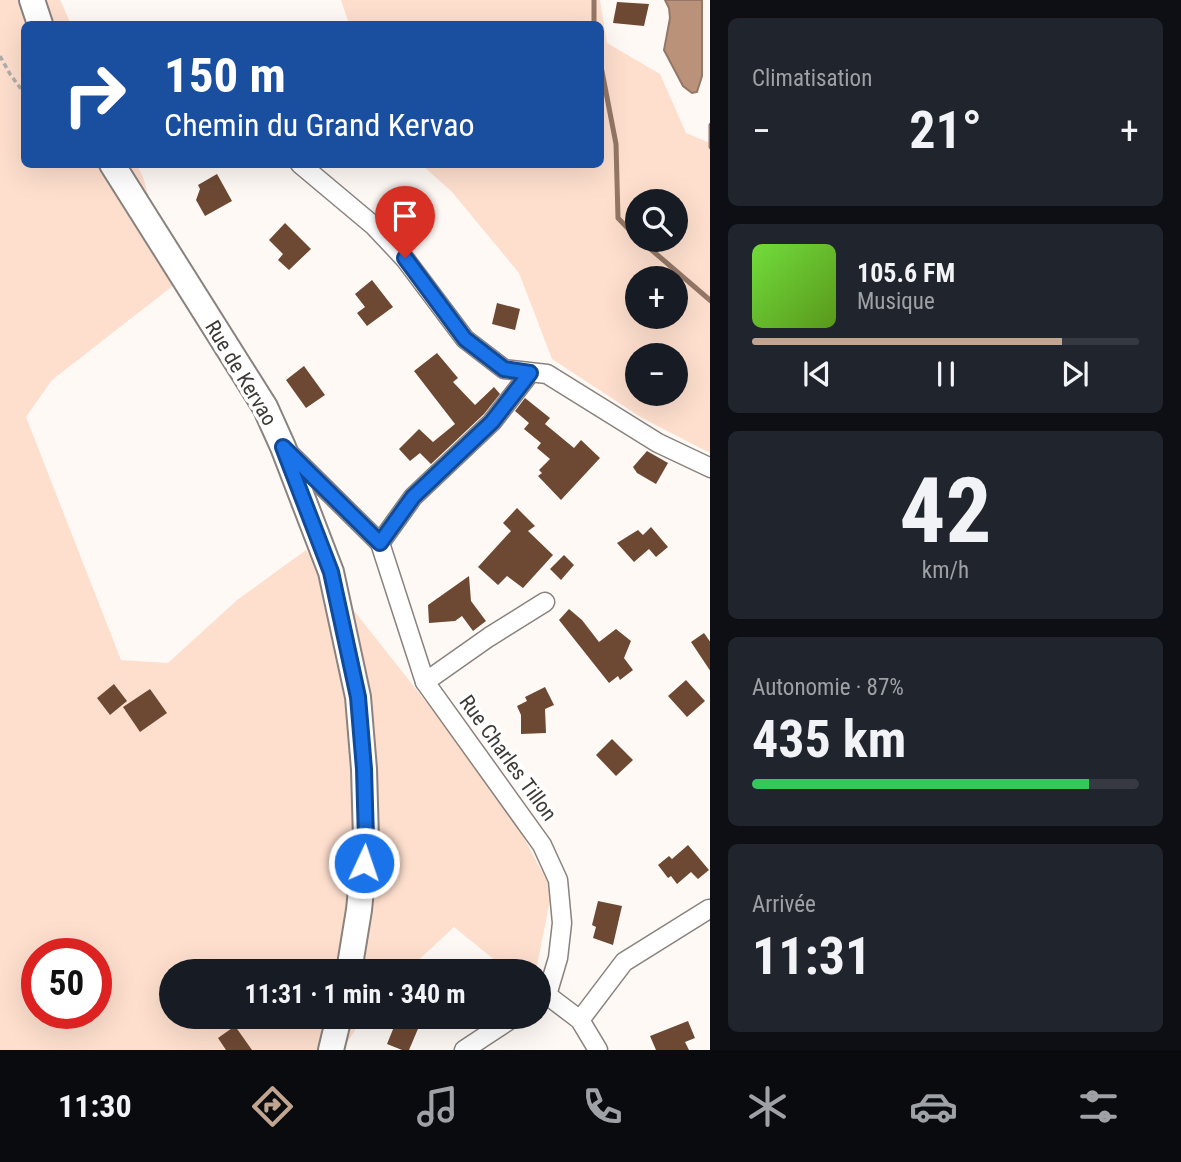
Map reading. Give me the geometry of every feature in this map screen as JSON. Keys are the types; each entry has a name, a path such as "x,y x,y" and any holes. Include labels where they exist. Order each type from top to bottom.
{"main road":[{"path":"32,0 39,21"},
{"name":"Rue de Kervao","path":"115,168 265,407 331,572 358,697 364,769 366,839 351,959"},
{"path":"331,1050 336,1029"}],"street":[{"path":"305,168 374,226 405,258 465,339 504,369 547,374 658,443 710,468"},
{"path":"283,447 380,543 413,497 492,422 530,373"},
{"name":"Rue Charles Tillon","path":"380,543 425,682 542,845 558,880 562,923 558,958 551,977"},
{"path":"425,682 545,602"},
{"path":"580,1020 624,962 709,909"},
{"path":"551,1003 580,1020 598,1050"},
{"path":"464,1050 496,1029"}],"path":[{"path":"0,56 21,88"}],"shaded area":[{"path":"0,0 60,0 70,21 21,21 21,168 138,168 174,285 52,380 26,417 121,660 168,663 237,600 306,550 503,799 552,890 538,959 493,959 454,927 420,959 159,959 159,1029 356,1029 342,1050 0,1050"},
{"path":"341,0 600,0 603,21 348,21"},
{"path":"665,0 702,0 702,76 697,92 692,93 683,86 664,50 670,18"},
{"path":"604,25 607,43 660,74 686,133 710,143 710,453 642,418 552,359 519,273 452,192 425,168 604,168"}],"building":[{"path":"617,2 649,4 644,26 613,23"},
{"path":"217,174 232,201 205,216 196,200 200,189 198,185"},
{"path":"285,223 311,249 289,270 278,260 283,254 269,240"},
{"path":"372,280 393,307 367,326 357,313 365,307 355,294"},
{"path":"497,303 520,309 515,330 492,324"},
{"path":"437,353 458,378 453,382 475,405 494,387 500,394 484,414 431,464 420,453 410,461 399,449 419,429 433,442 455,424 414,371"},
{"path":"304,366 325,395 306,408 286,380"},
{"path":"525,398 550,418 545,424 574,448 581,440 600,458 561,500 538,476 542,473 539,470 550,459 537,448 541,443 524,429 529,423 515,411"},
{"path":"647,451 668,463 656,484 637,473 633,467"},
{"path":"517,508 535,526 528,531 553,555 523,588 507,576 498,585 478,567 511,531 503,523"},
{"path":"651,527 668,547 656,557 649,549 634,562 617,543 638,530 643,535"},
{"path":"564,555 574,565 561,580 550,569"},
{"path":"469,576 471,601 486,621 473,631 462,616 455,621 429,623 428,605"},
{"path":"569,609 582,620 599,642 616,629 631,641 624,658 633,670 620,680 618,676 609,683 559,620"},
{"path":"704,633 710,642 710,670 691,642"},
{"path":"686,680 705,701 687,717 668,696"},
{"path":"114,684 127,701 110,715 97,698"},
{"path":"545,687 554,705 545,709 546,733 521,734 521,715 517,706 527,701 525,697"},
{"path":"150,689 167,713 140,732 123,707"},
{"path":"612,739 633,760 616,776 596,755"},
{"path":"688,845 709,870 698,879 691,872 677,884 671,876 668,878 658,865 669,856 672,859"},
{"path":"598,901 622,906 613,945 593,938 596,927 592,925"},
{"path":"688,1021 695,1038 685,1042 689,1050 656,1050 650,1036"},
{"path":"231,1029 237,1029 252,1050 226,1050 218,1038"},
{"path":"393,1029 418,1029 409,1050 387,1044"}],"waterway":[{"path":"594,0 594,21"},
{"path":"604,82 616,144 618,218 625,225"},
{"path":"654,252 710,300"}],"route":[{"path":"364,863 364,769 358,697 331,572 283,447 380,543 413,497 492,422 530,373 504,369 465,339 405,258"}]}
